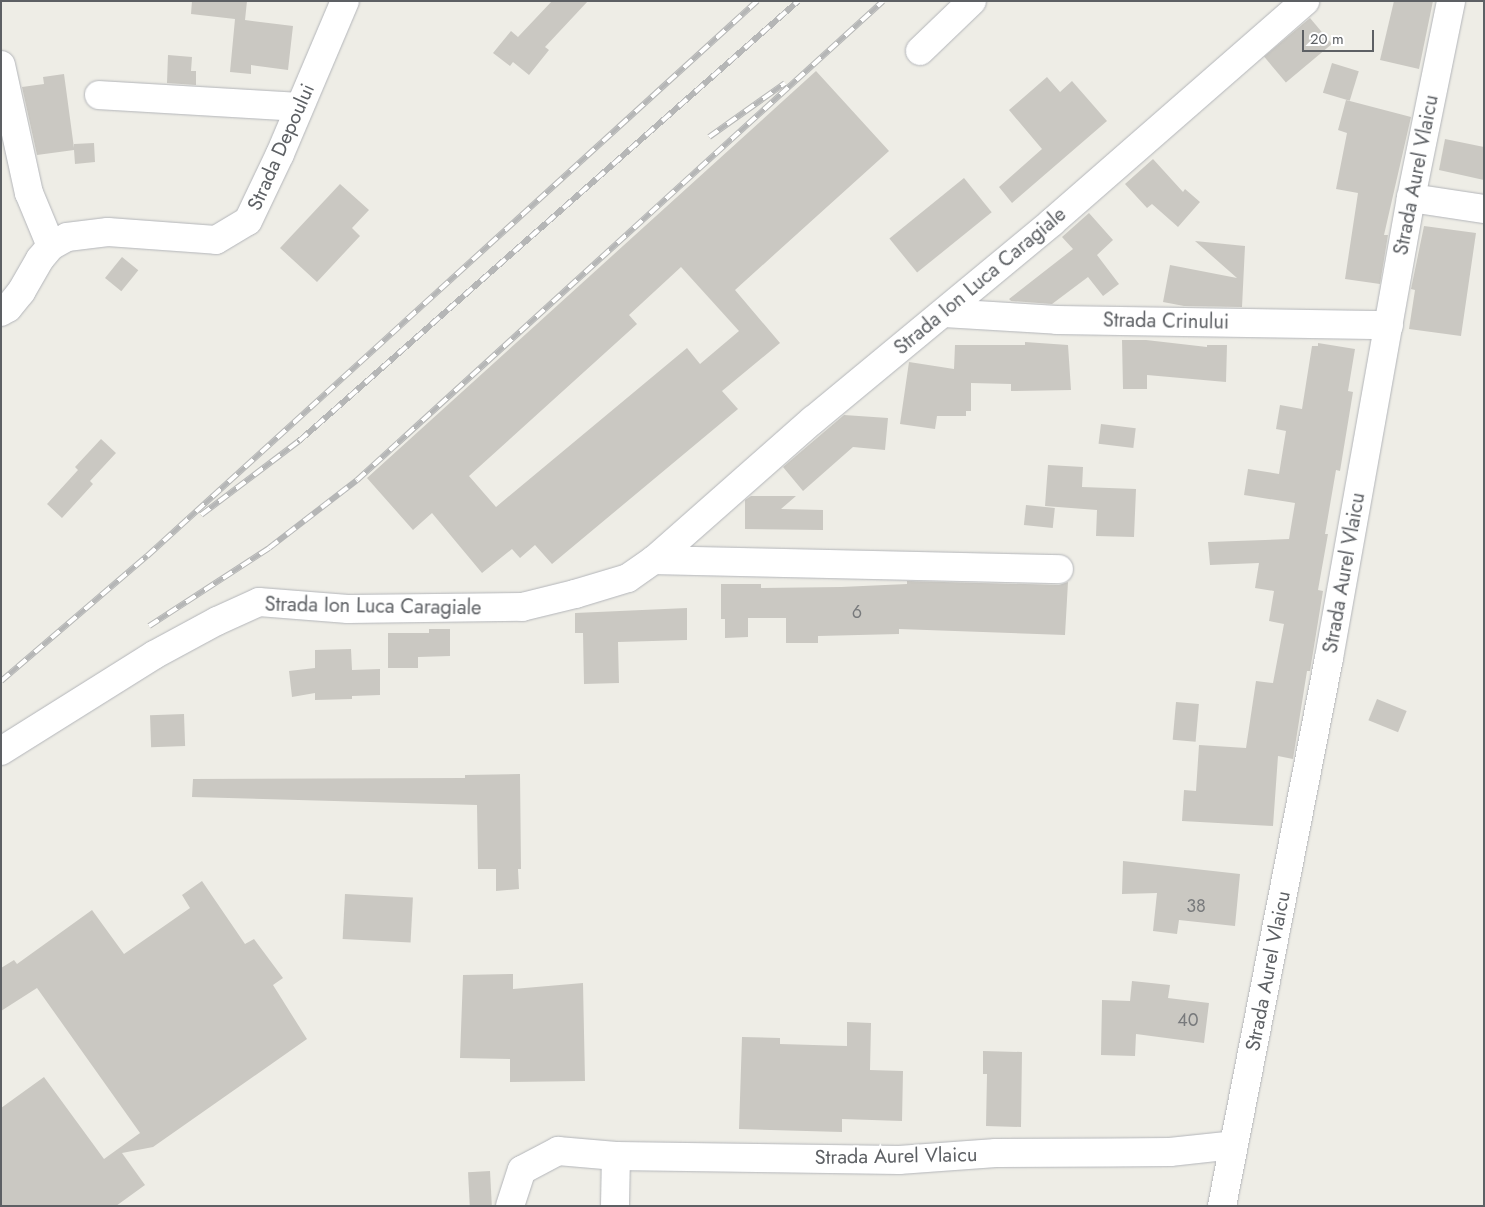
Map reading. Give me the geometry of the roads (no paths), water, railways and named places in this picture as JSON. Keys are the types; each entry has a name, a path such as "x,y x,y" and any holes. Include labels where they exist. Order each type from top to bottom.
{"street":[{"name":"Strada Depoului","path":"1,312 8,308 21,292 40,259 51,246 67,237 108,232 216,240 248,221 257,205 345,1"},
{"path":"920,51 972,1"},
{"name":"Strada Ion Luca Caragiale","path":"1,751 154,655 217,621 259,602 348,608 522,607 628,578 654,560 813,420 944,313 1305,1"},
{"name":"Strada Aurel Vlaicu","path":"1222,1206 1329,658 1410,198 1451,1"},
{"path":"1,65 29,192 51,246"},
{"path":"99,96 299,107"},
{"path":"1410,198 1484,209"},
{"name":"Strada Crinului","path":"944,313 1057,320 1389,325"},
{"path":"654,560 925,568 1059,569"},
{"name":"Strada Aurel Vlaicu","path":"510,1206 522,1170 558,1151 616,1156 899,1160 996,1154 1170,1152 1234,1145"},
{"path":"615,1206 616,1156"}],"railway":[{"path":"1,681 147,556 757,1"},
{"path":"201,515 299,441 798,1"},
{"path":"149,626 269,548 357,480 883,1"},
{"path":"709,137 785,83"}]}
